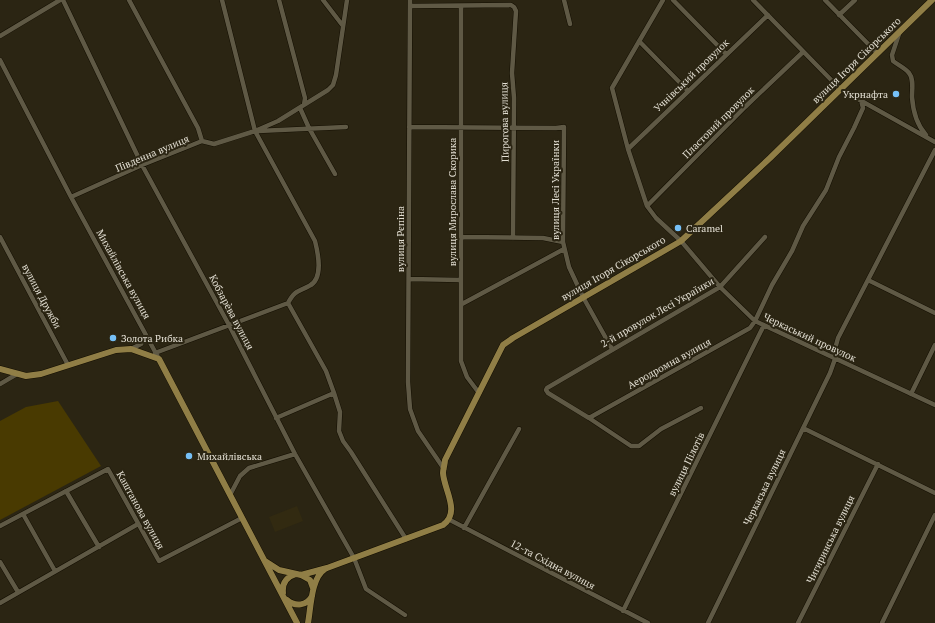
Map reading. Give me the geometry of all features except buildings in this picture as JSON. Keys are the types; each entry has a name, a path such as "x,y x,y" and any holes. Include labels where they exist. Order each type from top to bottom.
{"main road":[{"name":"вулиця Ігоря Сікорського","path":"450,520 452,513 451,506 443,472 445,460 503,345 681,241 770,158 932,0"},
{"path":"0,369 26,376 41,374 116,350 131,349 157,356"},
{"name":"Михайлівська вулиця","path":"157,356 297,623"},
{"path":"265,560 279,570 299,574 310,580 313,591 306,603 301,605 295,605 285,598 283,586 288,578 299,574 327,568 444,525 450,520"},
{"path":"308,623 313,591 317,577 320,572 327,568"}],"street":[{"path":"0,36 60,0"},
{"name":"Кобзарèва вулиця","path":"63,0 142,166 229,325 295,454 354,558 366,589 405,615"},
{"path":"129,0 198,128 202,141"},
{"path":"157,356 229,325 288,303 292,295 316,282 318,277 318,253 314,240 255,131 222,0"},
{"path":"279,0 305,98 302,106 309,128 335,174"},
{"path":"323,0 343,26"},
{"name":"Південна вулиця","path":"71,197 202,141 214,144 255,131 302,106 328,90 333,84 336,75 347,0"},
{"name":"вулиця Рєпіна","path":"410,0 408,382 410,409 418,431 444,469"},
{"path":"564,0 570,24"},
{"path":"663,0 613,86 628,149 647,206 656,218 681,241"},
{"path":"673,0 726,54"},
{"path":"753,0 840,89 935,142"},
{"path":"825,0 839,16 877,53"},
{"path":"839,16 855,0"},
{"name":"Пирогова вулиця","path":"461,6 511,5 516,11 512,74 514,98 513,238"},
{"path":"410,6 461,6"},
{"name":"вулиця Мирослава Скорика","path":"461,6 461,360 467,377 479,393"},
{"name":"Учнівський провулок","path":"628,149 768,15"},
{"path":"901,30 892,55 893,61 909,73 912,80 912,99 920,129 928,138"},
{"path":"640,41 688,91"},
{"name":"Пластовий провулок","path":"647,206 745,106 804,52"},
{"name":"Михайлівська вулиця","path":"0,60 71,197 157,356"},
{"path":"755,321 772,285 792,251 803,226 826,190 839,157 863,108 860,100"},
{"path":"409,127 513,128"},
{"name":"вулиця Лесі Українки","path":"513,128 564,127 564,249 569,267 583,297 612,349"},
{"path":"255,131 309,128 346,128"},
{"name":"Черкаська вулиця","path":"708,623 830,373 835,358 835,348 838,338 935,150"},
{"name":"вулиця Дружби","path":"0,237 68,365"},
{"path":"461,237 543,238 563,242"},
{"name":"2-й провулок Лесі Українки","path":"589,418 548,393 546,390 547,388 720,287 765,237"},
{"name":"Черкаський провулок","path":"681,241 720,287 755,321 935,405"},
{"path":"462,304 564,249"},
{"path":"409,279 461,280"},
{"path":"868,280 935,313"},
{"path":"288,303 326,371 340,412 339,431 343,441 406,539"},
{"name":"Аеродромна вулиця","path":"589,418 750,328 755,321"},
{"name":"вулиця Пілотів","path":"623,611 764,325"},
{"path":"131,349 141,344 146,336"},
{"path":"911,394 935,345"},
{"path":"0,384 17,374"},
{"path":"276,418 334,393"},
{"path":"589,418 631,446 635,447 701,408"},
{"path":"803,428 935,493"},
{"path":"464,528 519,429"},
{"path":"230,495 240,476 249,468 295,454"},
{"name":"Чигиринська вулиця","path":"798,623 878,464"},
{"name":"Каштанова вулиця","path":"66,491 108,469 159,561 242,518"},
{"path":"0,526 66,491 98,547"},
{"path":"23,514 55,571"},
{"path":"882,623 935,515"},
{"name":"12-та Східна вулиця","path":"450,520 648,623"},
{"path":"0,603 138,524"},
{"path":"0,562 18,592"}],"shaded area":[{"path":"58,401 101,466 0,520 0,421 26,407"},
{"path":"297,506 303,521 275,532 269,517"}],"place":[{"name":"Укрнафта","path":"896,94"},
{"name":"Caramel","path":"678,228"},
{"name":"Золота Рибка","path":"113,338"},
{"name":"Михайлівська","path":"189,456"}]}
